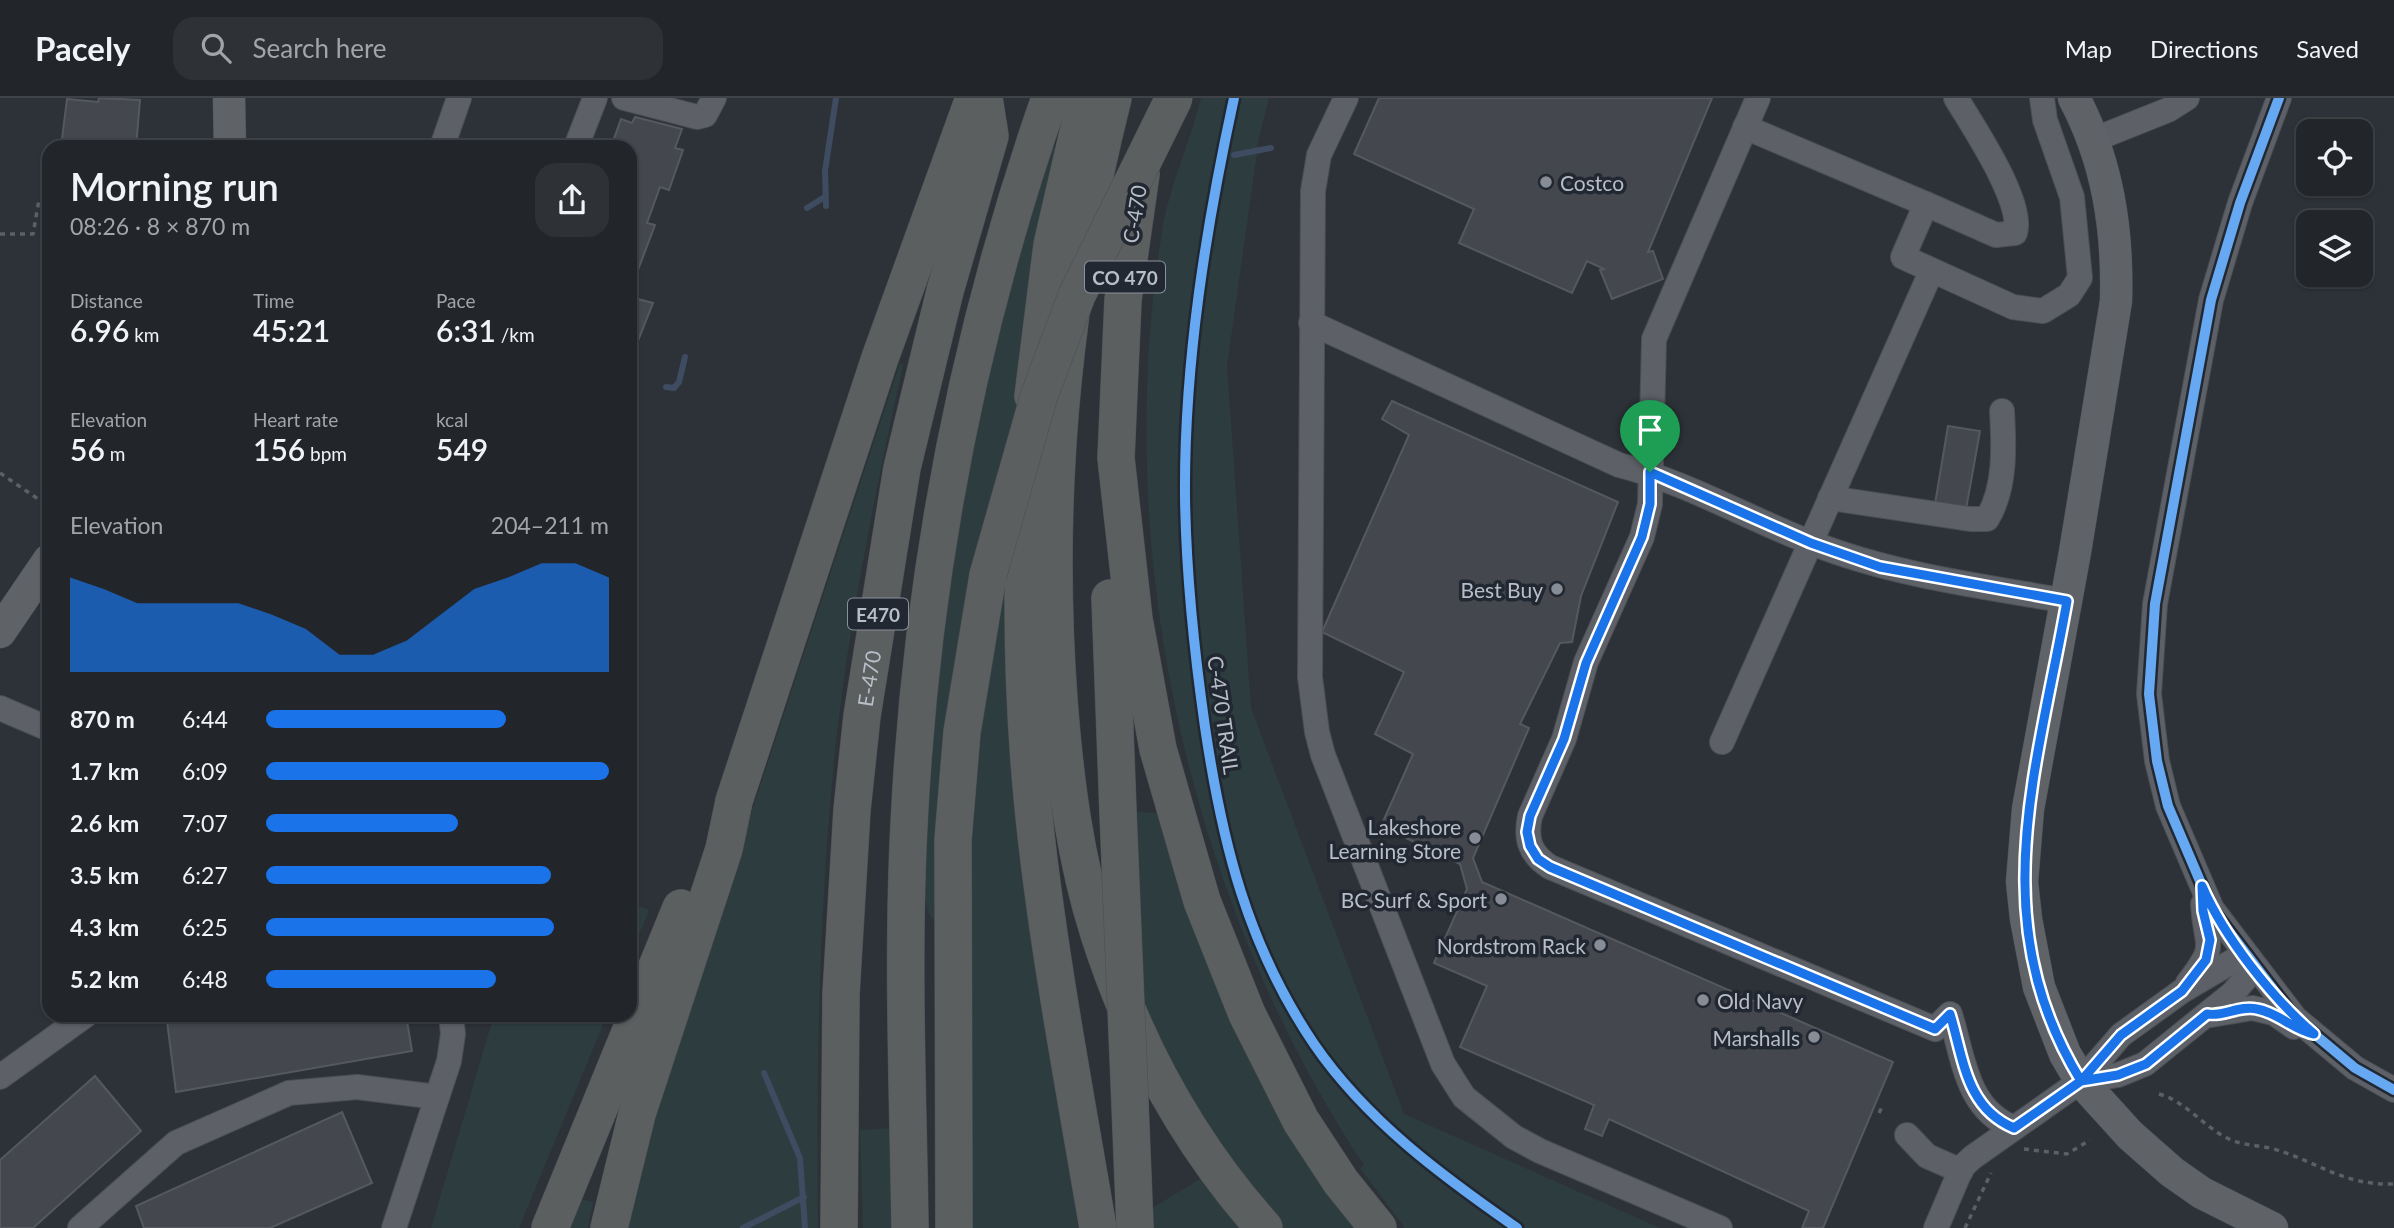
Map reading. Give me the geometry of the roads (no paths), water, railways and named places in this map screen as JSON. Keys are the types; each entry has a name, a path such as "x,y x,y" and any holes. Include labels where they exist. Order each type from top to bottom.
{"highway":[{"path":"609,1228 629,1141 724,849 734,801 880,358 974,98"},
{"name":"E-470","path":"839,1228 841,994 850,834 860,728 902,468 946,290 990,136 984,98"},
{"path":"910,1228 906,899 917,712 927,615 950,471 981,330 1009,224 1050,98"},
{"path":"1086,98 1054,235 1041,325 1028,453 1023,622 1027,728 1036,837 1098,1228"},
{"path":"1113,98 1084,231 1068,334 1058,432 1055,619 1070,805 1098,933 1144,1049 1194,1138 1264,1228"},
{"name":"C-470","path":"1116,458 1119,353 1128,254 1156,98"},
{"path":"954,1228 952,971 957,777 972,656 988,575 1032,420 1077,295 1174,98"},
{"path":"1116,458 1107,500 1135,1228"},
{"path":"1116,458 1144,682 1172,805 1202,901 1237,990 1279,1081 1327,1162 1378,1228"},
{"path":"637,1016 709,838 734,801"},
{"path":"551,1228 634,1022"}],"main road":[{"path":"229,98 230,140"},
{"path":"2074,98 2093,140 2110,196 2115,227 2116,301 2067,601 2028,809 2022,882 2039,987 2065,1054 2081,1081 2130,1135 2172,1172 2202,1193 2272,1228"},
{"path":"0,632 42,570"}],"street":[{"path":"444,140 459,98"},
{"path":"579,140 595,98"},
{"path":"624,98 697,117 705,115 714,98"},
{"path":"1346,98 1319,155 1314,174 1310,677 1317,732 1432,1040 1464,1097 1514,1137 1720,1228"},
{"path":"1758,98 1654,339 1650,504 1642,537 1586,663 1564,739 1530,816 1527,832 1530,846 1538,859 1550,867 1935,1029 1950,1014 1977,1101 2016,1139"},
{"path":"1745,127 1996,235 2015,233 2017,226 2012,204 1995,163 1956,98"},
{"path":"1926,204 1903,257 2012,307 2043,311 2071,292 2080,278 2072,197 2045,120 2042,98"},
{"path":"2093,140 2168,110 2187,98"},
{"path":"2279,98 2240,203 2211,300 2155,604 2149,694 2157,761 2168,807 2212,909 2295,1018 2355,1068 2394,1090"},
{"path":"1722,742 1931,272"},
{"path":"1311,323 1619,465 1650,472 1811,543 1880,567 2067,601"},
{"path":"1830,498 1970,519 1987,519 1995,506 2004,451 2002,411"},
{"path":"0,708 42,726"},
{"path":"2182,991 2206,960 2210,940 2203,911 2202,886"},
{"path":"1936,1228 1961,1171 1973,1157 2016,1139 2081,1081 2121,1035 2182,991 2233,961 2250,962"},
{"path":"2081,1081 2118,1075 2146,1064 2246,978 2250,962"},
{"path":"2207,1014 2217,1016 2235,1009 2252,1008 2274,1013 2300,1031 2314,1034"},
{"path":"0,1077 76,1022"},
{"path":"394,1228 449,1061 453,1034 452,1022"},
{"path":"80,1228 176,1143 289,1093 357,1087 437,1097"},
{"path":"1907,1135 1927,1156 1961,1171"}],"waterway":[{"path":"826,206 825,171 836,98"},
{"path":"1234,155 1271,148"},
{"path":"807,208 823,198"},
{"path":"666,387 674,388 679,382 685,357"},
{"path":"764,1073 800,1158 805,1228"},
{"path":"743,1228 804,1197"}],"place":[{"name":"Costco","path":"1546,182"},
{"name":"Best Buy","path":"1557,589"},
{"name":"Lakeshore Learning Store","path":"1475,838"},
{"name":"BC Surf & Sport","path":"1501,899"},
{"name":"Nordstrom Rack","path":"1600,945"},
{"name":"Old Navy","path":"1703,1000"},
{"name":"Marshalls","path":"1814,1037"}]}
